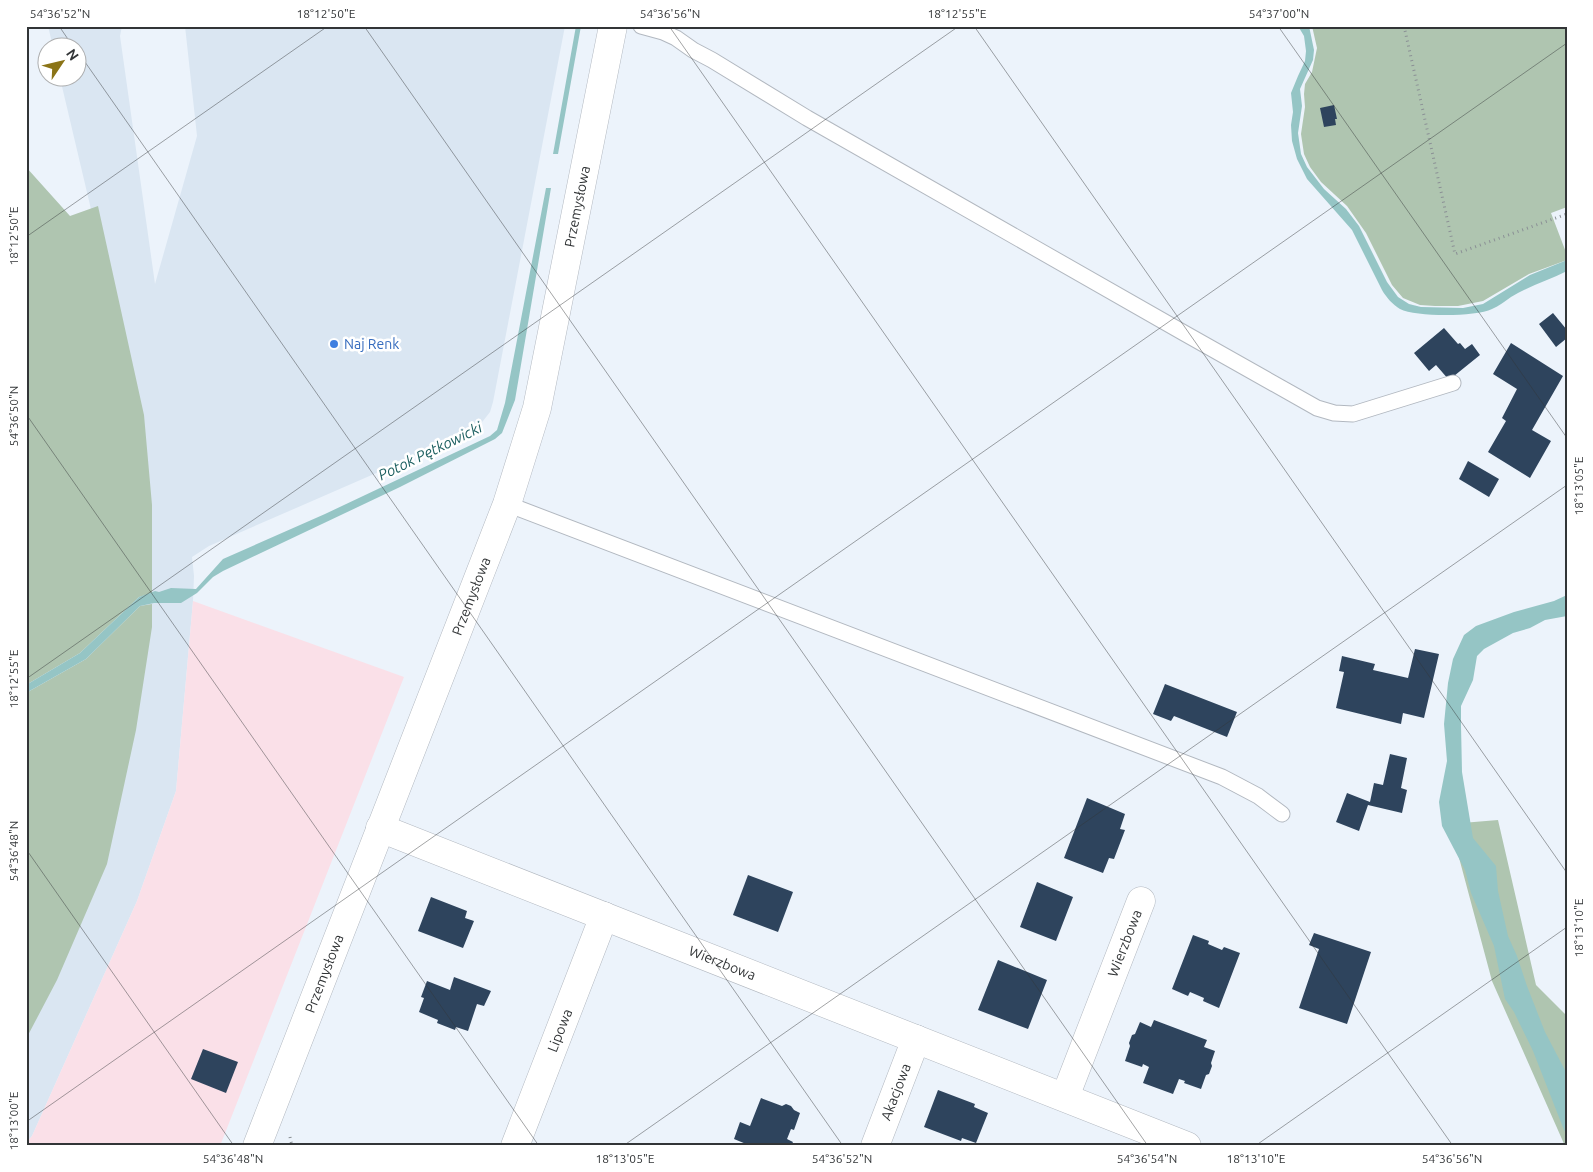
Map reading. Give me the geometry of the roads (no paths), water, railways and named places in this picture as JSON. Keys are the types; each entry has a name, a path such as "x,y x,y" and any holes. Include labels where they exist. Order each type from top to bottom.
{"street":[{"name":"Przemysłowa","path":"257,1146 506,504 537,408 613,26"},
{"name":"Wierzbowa","path":"380,828 1187,1146"},
{"name":"Wierzbowa","path":"1065,1097 1141,901"},
{"name":"Lipowa","path":"515,1146 604,916"},
{"name":"Akacjowa","path":"874,1146 916,1039"}],"lane":[{"path":"641,26 676,38 807,118 1317,408 1334,413 1353,414 1453,382"},
{"path":"506,504 1222,777 1258,796 1282,814"}],"place":[{"name":"Naj Renk","path":"334,344"}],"water label":[{"name":"Potok Pętkowicki","path":"430,451"}]}
